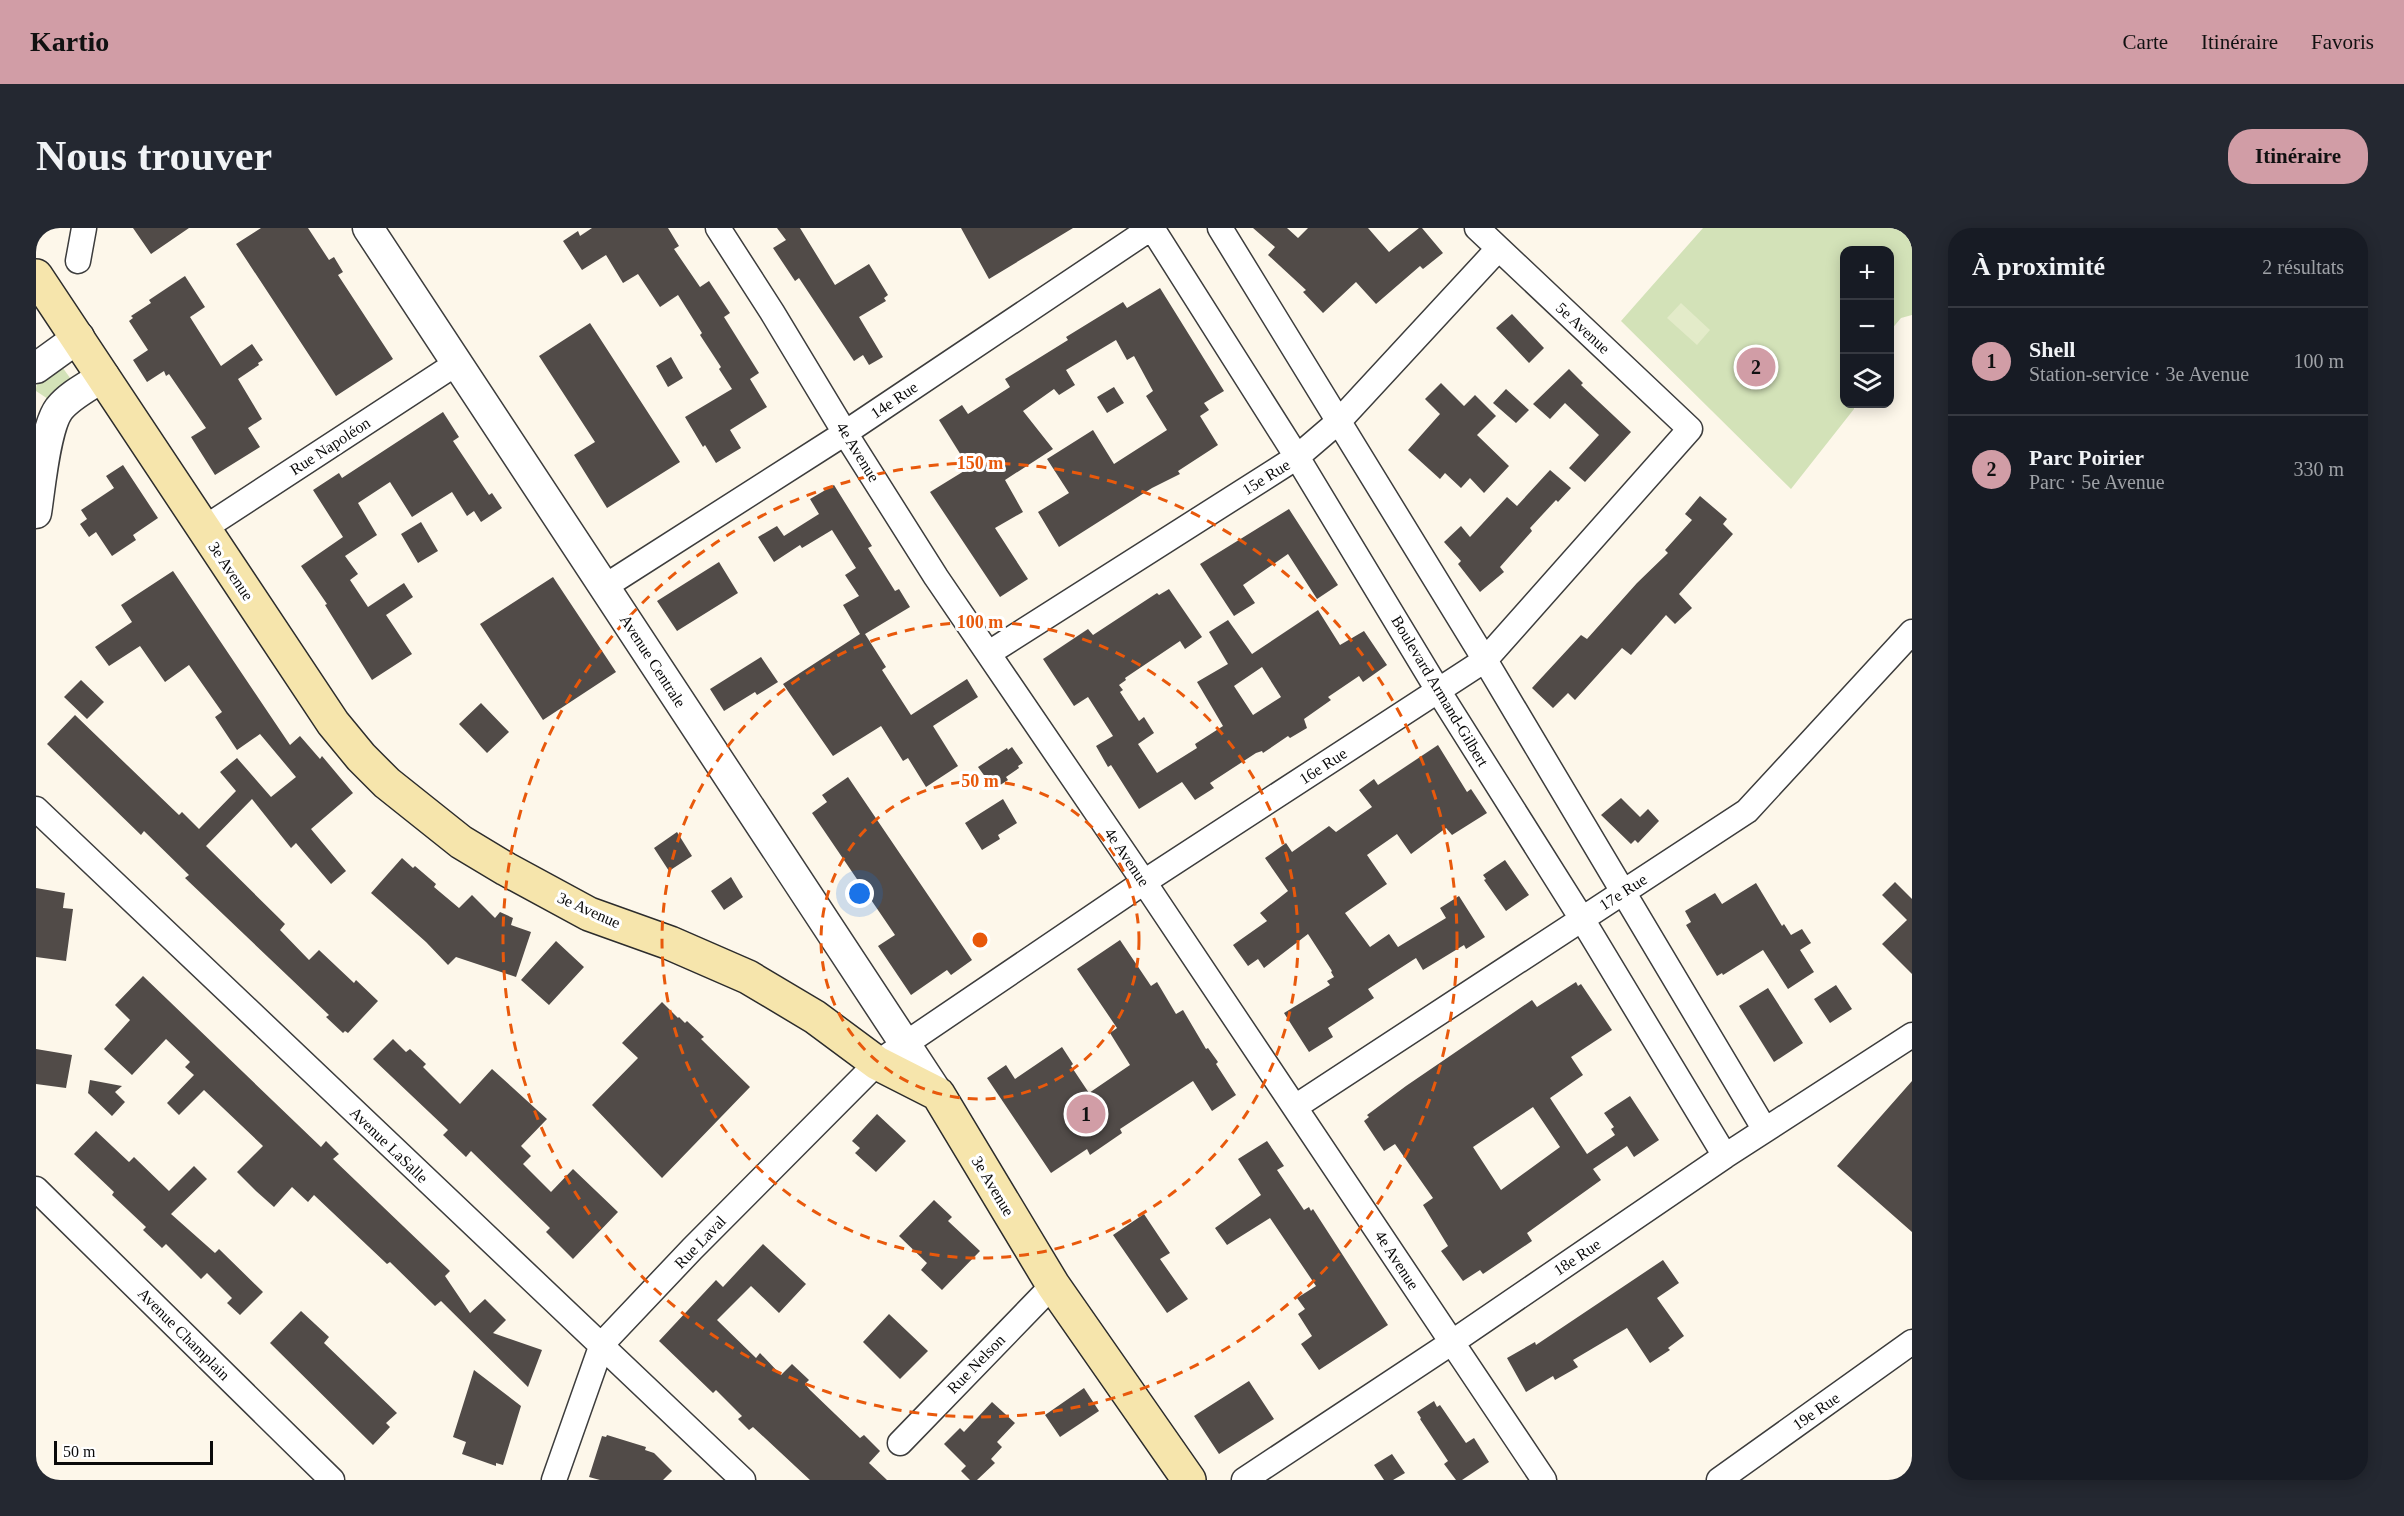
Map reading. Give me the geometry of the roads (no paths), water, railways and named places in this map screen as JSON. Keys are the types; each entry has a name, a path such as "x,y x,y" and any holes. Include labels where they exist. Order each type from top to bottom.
{"main road":[{"name":"3e Avenue","path":"36,276 333,723 361,757 428,818 461,842 506,869 589,914 670,943 748,977 815,1017 877,1064 938,1094 1053,1285 1190,1480"}],"street":[{"path":"78,261 84,228"},
{"name":"Avenue Centrale","path":"368,228 938,1094"},
{"name":"4e Avenue","path":"718,228 936,577 1144,882 1544,1480"},
{"name":"14e Rue","path":"604,587 845,433 1152,228"},
{"name":"Boulevard Armand-Gilbert","path":"1152,228 1297,457 1439,692 1582,919 1725,1156"},
{"path":"1220,228 1485,660 1765,1130"},
{"name":"5e Avenue","path":"1476,228 1690,429"},
{"name":"15e Rue","path":"989,653 1297,457 1339,421 1498,249"},
{"path":"36,368 79,338"},
{"name":"Rue Napoléon","path":"204,529 457,363"},
{"path":"36,513 51,425 59,409 104,376"},
{"name":"16e Rue","path":"904,1043 1144,882 1485,660 1690,429"},
{"name":"17e Rue","path":"1295,1107 1747,811 1912,632"},
{"name":"Avenue LaSalle","path":"36,809 743,1480"},
{"name":"18e Rue","path":"1244,1480 1451,1343 1725,1156 1912,1035"},
{"name":"Rue Laval","path":"554,1480 602,1344 692,1249 877,1064 904,1043"},
{"name":"Avenue Champlain","path":"36,1189 332,1480"},
{"name":"Rue Nelson","path":"900,1443 1053,1285"},
{"name":"19e Rue","path":"1719,1480 1912,1342"}],"place":[{"name":"Parc Poirier","path":"1756,367"},
{"name":"Shell","path":"1086,1114"}]}
